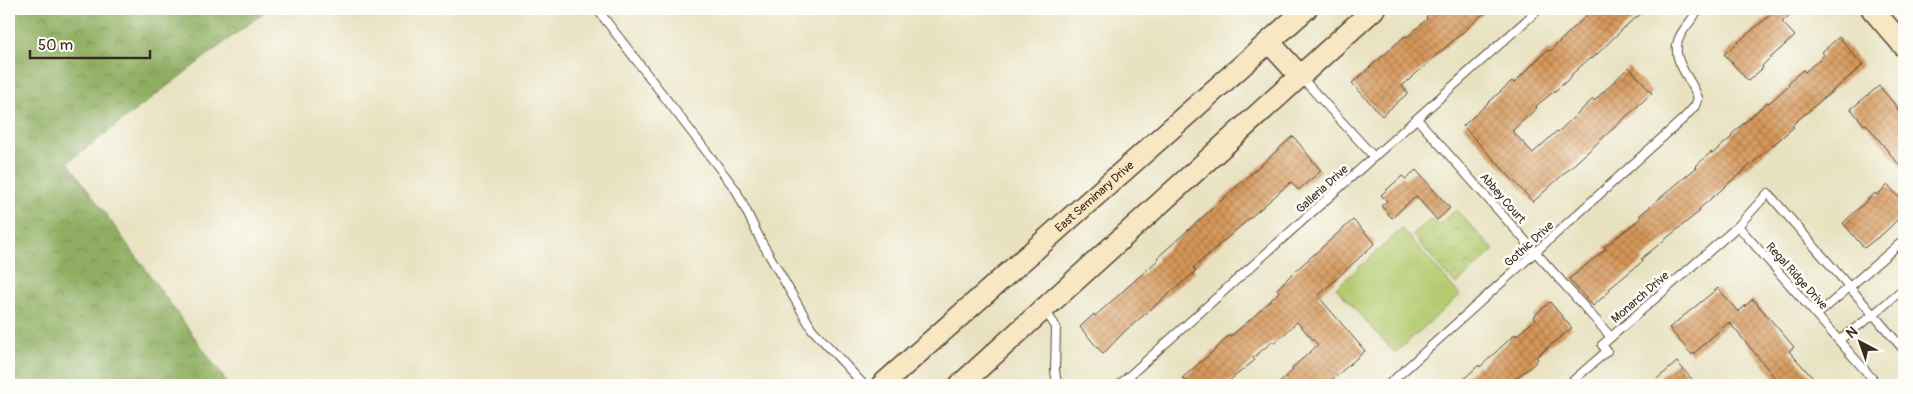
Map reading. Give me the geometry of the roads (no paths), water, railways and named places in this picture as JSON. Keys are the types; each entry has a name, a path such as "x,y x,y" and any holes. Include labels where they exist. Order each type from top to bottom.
{"main road":[{"name":"East Seminary Drive","path":"882,385 1306,9"},
{"path":"960,385 1045,310 1374,9"},
{"path":"1872,9 1904,46"},
{"path":"1269,42 1300,75"}],"lane":[{"path":"597,9 736,190 761,242 812,329 864,385"},
{"name":"Galleria Drive","path":"1119,385 1540,9"},
{"name":"Gothic Drive","path":"1388,385 1536,253 1695,106 1698,98 1695,87 1680,65 1676,53 1679,36 1698,9"},
{"path":"1300,75 1374,157"},
{"name":"Abbey Court","path":"1417,119 1612,338"},
{"name":"Monarch Drive","path":"1568,385 1607,351 1602,345 1738,226 1768,192 1850,288"},
{"name":"Regal Ridge Drive","path":"1738,226 1878,385"},
{"path":"1817,315 1904,240"},
{"path":"1850,288 1904,350"},
{"path":"1839,340 1873,315 1904,288"},
{"path":"1045,310 1056,327 1055,370 1057,385"}]}
